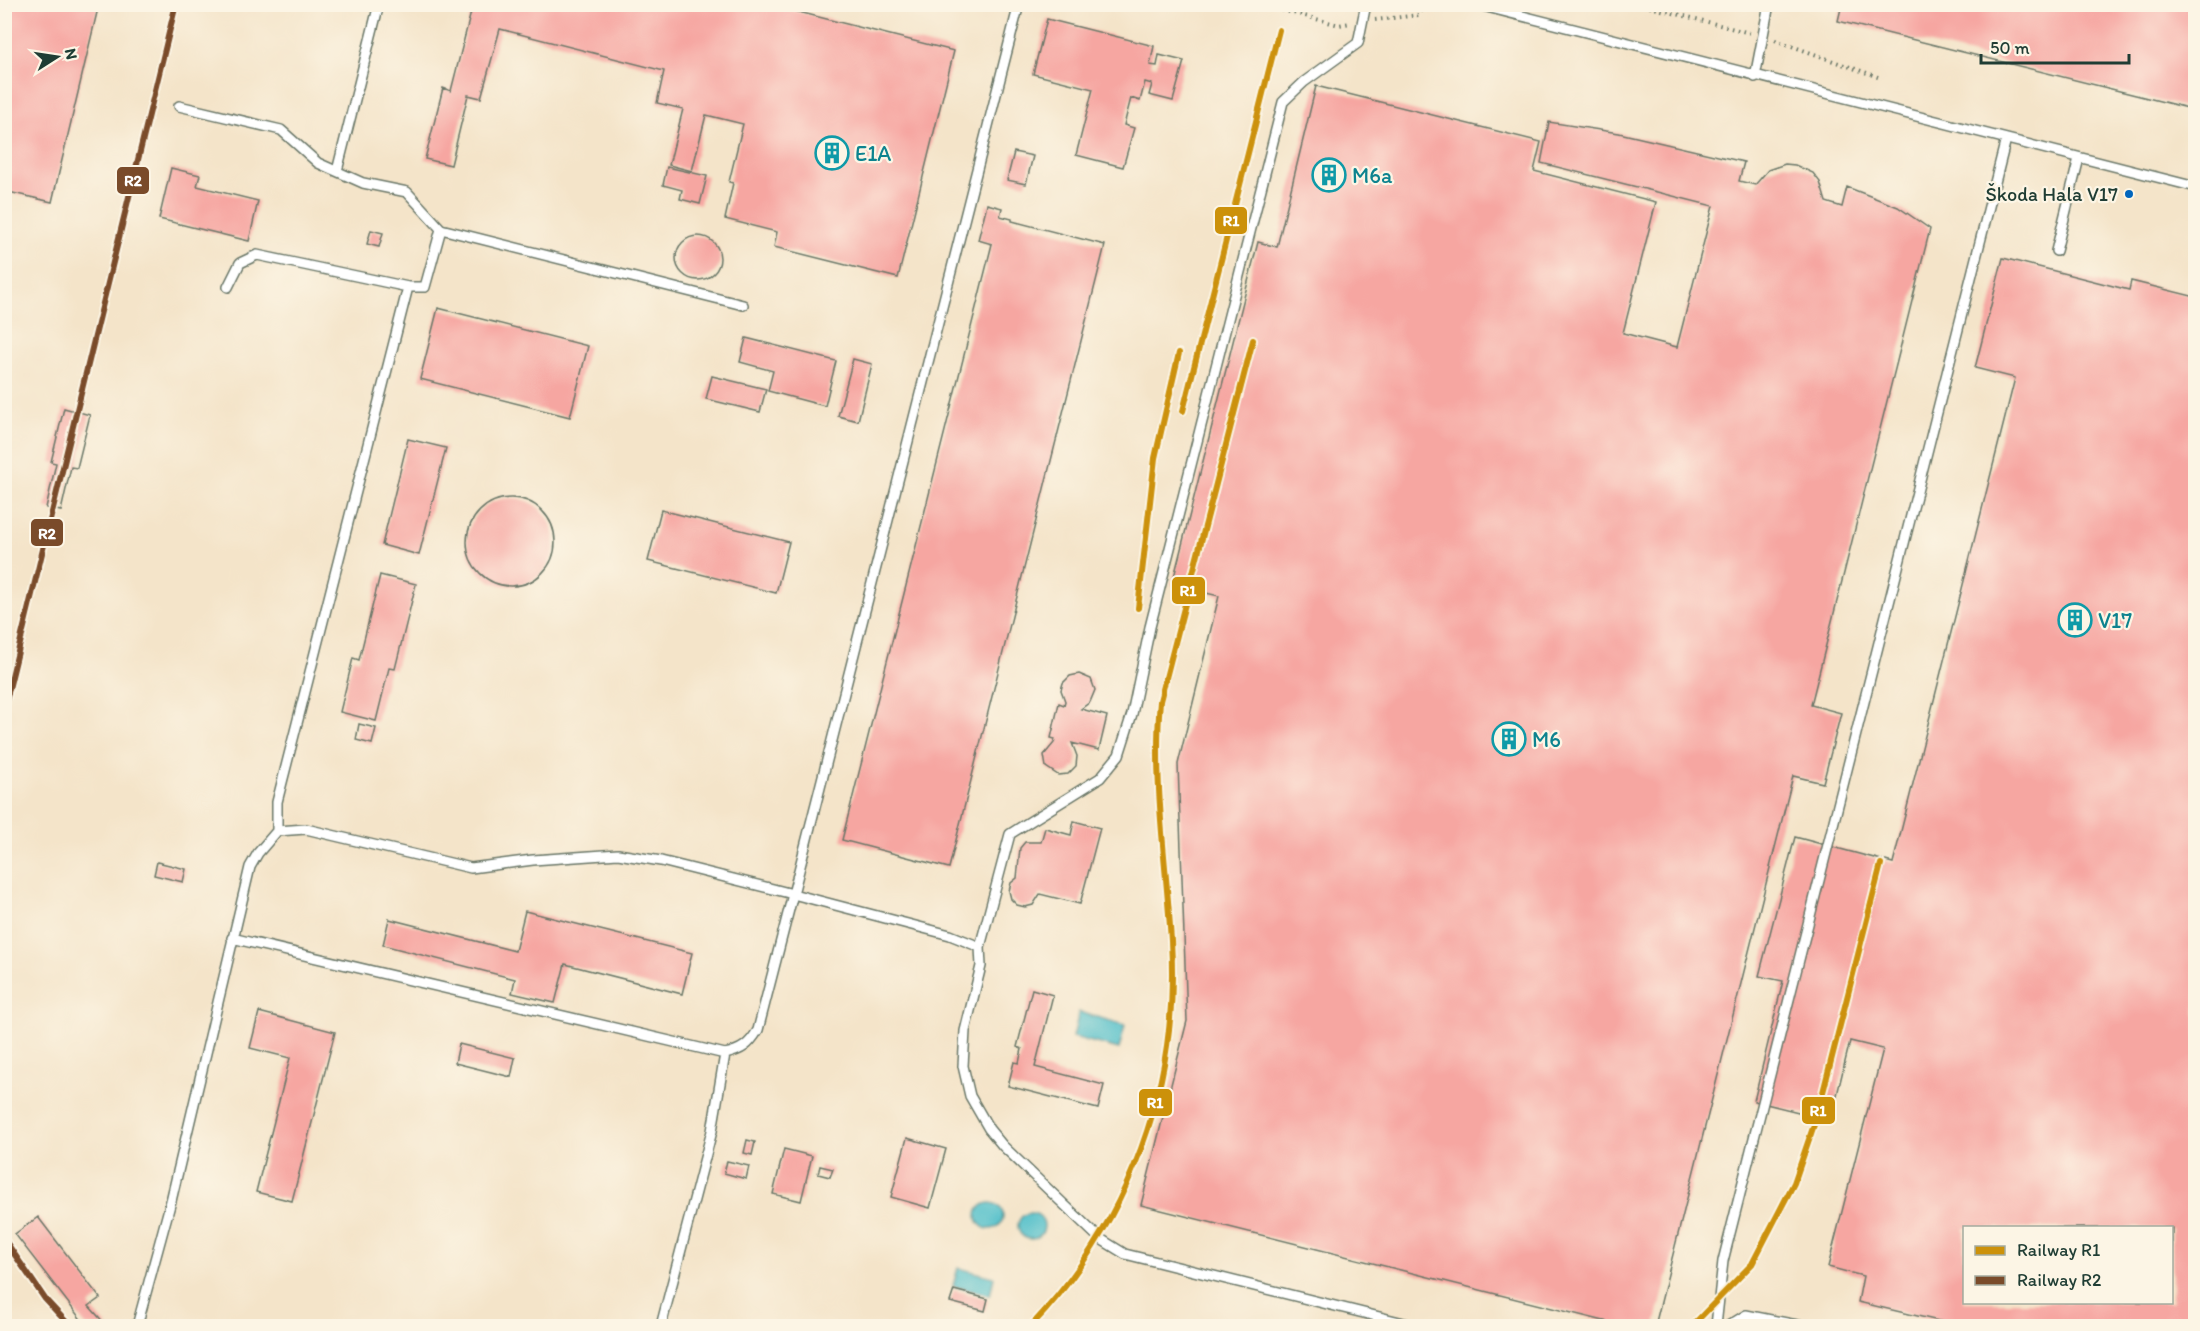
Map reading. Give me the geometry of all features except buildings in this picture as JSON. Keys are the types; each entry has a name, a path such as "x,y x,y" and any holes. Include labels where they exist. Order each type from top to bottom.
{"lane":[{"path":"337,171 380,4"},
{"path":"232,938 725,1054 738,1051 748,1045 758,1030 1019,4"},
{"path":"1366,4 1358,43 1304,82 1283,102 1150,627 1132,714 1119,755 1100,778 1010,834 980,947 981,966 965,1031 963,1066 970,1096 989,1129 1003,1146 1099,1238 1125,1254 1416,1326"},
{"path":"1475,4 2196,187"},
{"path":"1755,76 1769,4"},
{"path":"179,106 281,130 318,163 363,183 407,192 441,229 743,304"},
{"path":"1716,1326 1723,1261 2006,139"},
{"path":"2056,251 2079,158"},
{"path":"228,287 240,263 257,255 408,287 425,287 441,229"},
{"path":"137,1326 171,1202 250,867 258,853 277,831 278,802 408,287"},
{"path":"277,831 306,829 471,868 533,860 618,855 662,861 950,935 980,947"},
{"path":"661,1326 712,1131 725,1054"},
{"path":"1728,1326 1746,1315 1802,1326"}],"path":[{"path":"1259,4 1339,24 1419,15 1425,4"}],"water":[{"path":"1079,1012 1125,1025 1119,1049 1073,1037"},
{"path":"990,1203 999,1207 1003,1216 999,1225 990,1229 981,1225 977,1216 981,1207"},
{"path":"1031,1213 1040,1217 1044,1226 1040,1235 1031,1239 1022,1235 1018,1226 1022,1217"},
{"path":"958,1268 994,1277 990,1295 953,1286"}],"rail line":[{"name":"R2","path":"4,709 176,4"},
{"name":"R1","path":"1183,411 1279,30"},
{"name":"R1","path":"1031,1326 1066,1286 1121,1197 1141,1148 1156,1098 1167,1047 1172,994 1171,941 1159,791 1160,701 1253,340"},
{"name":"R1","path":"1138,608 1155,458 1179,353"},
{"name":"R1","path":"1692,1326 1752,1264 1794,1183 1817,1116 1881,864"},
{"name":"R2","path":"4,1239 45,1299 70,1326"}],"place":[{"name":"E1A","path":"832,153"},
{"name":"M6a","path":"1329,175"},
{"name":"Škoda Hala V17","path":"2129,194"},
{"name":"V17","path":"2075,620"},
{"name":"M6","path":"1509,739"}]}
